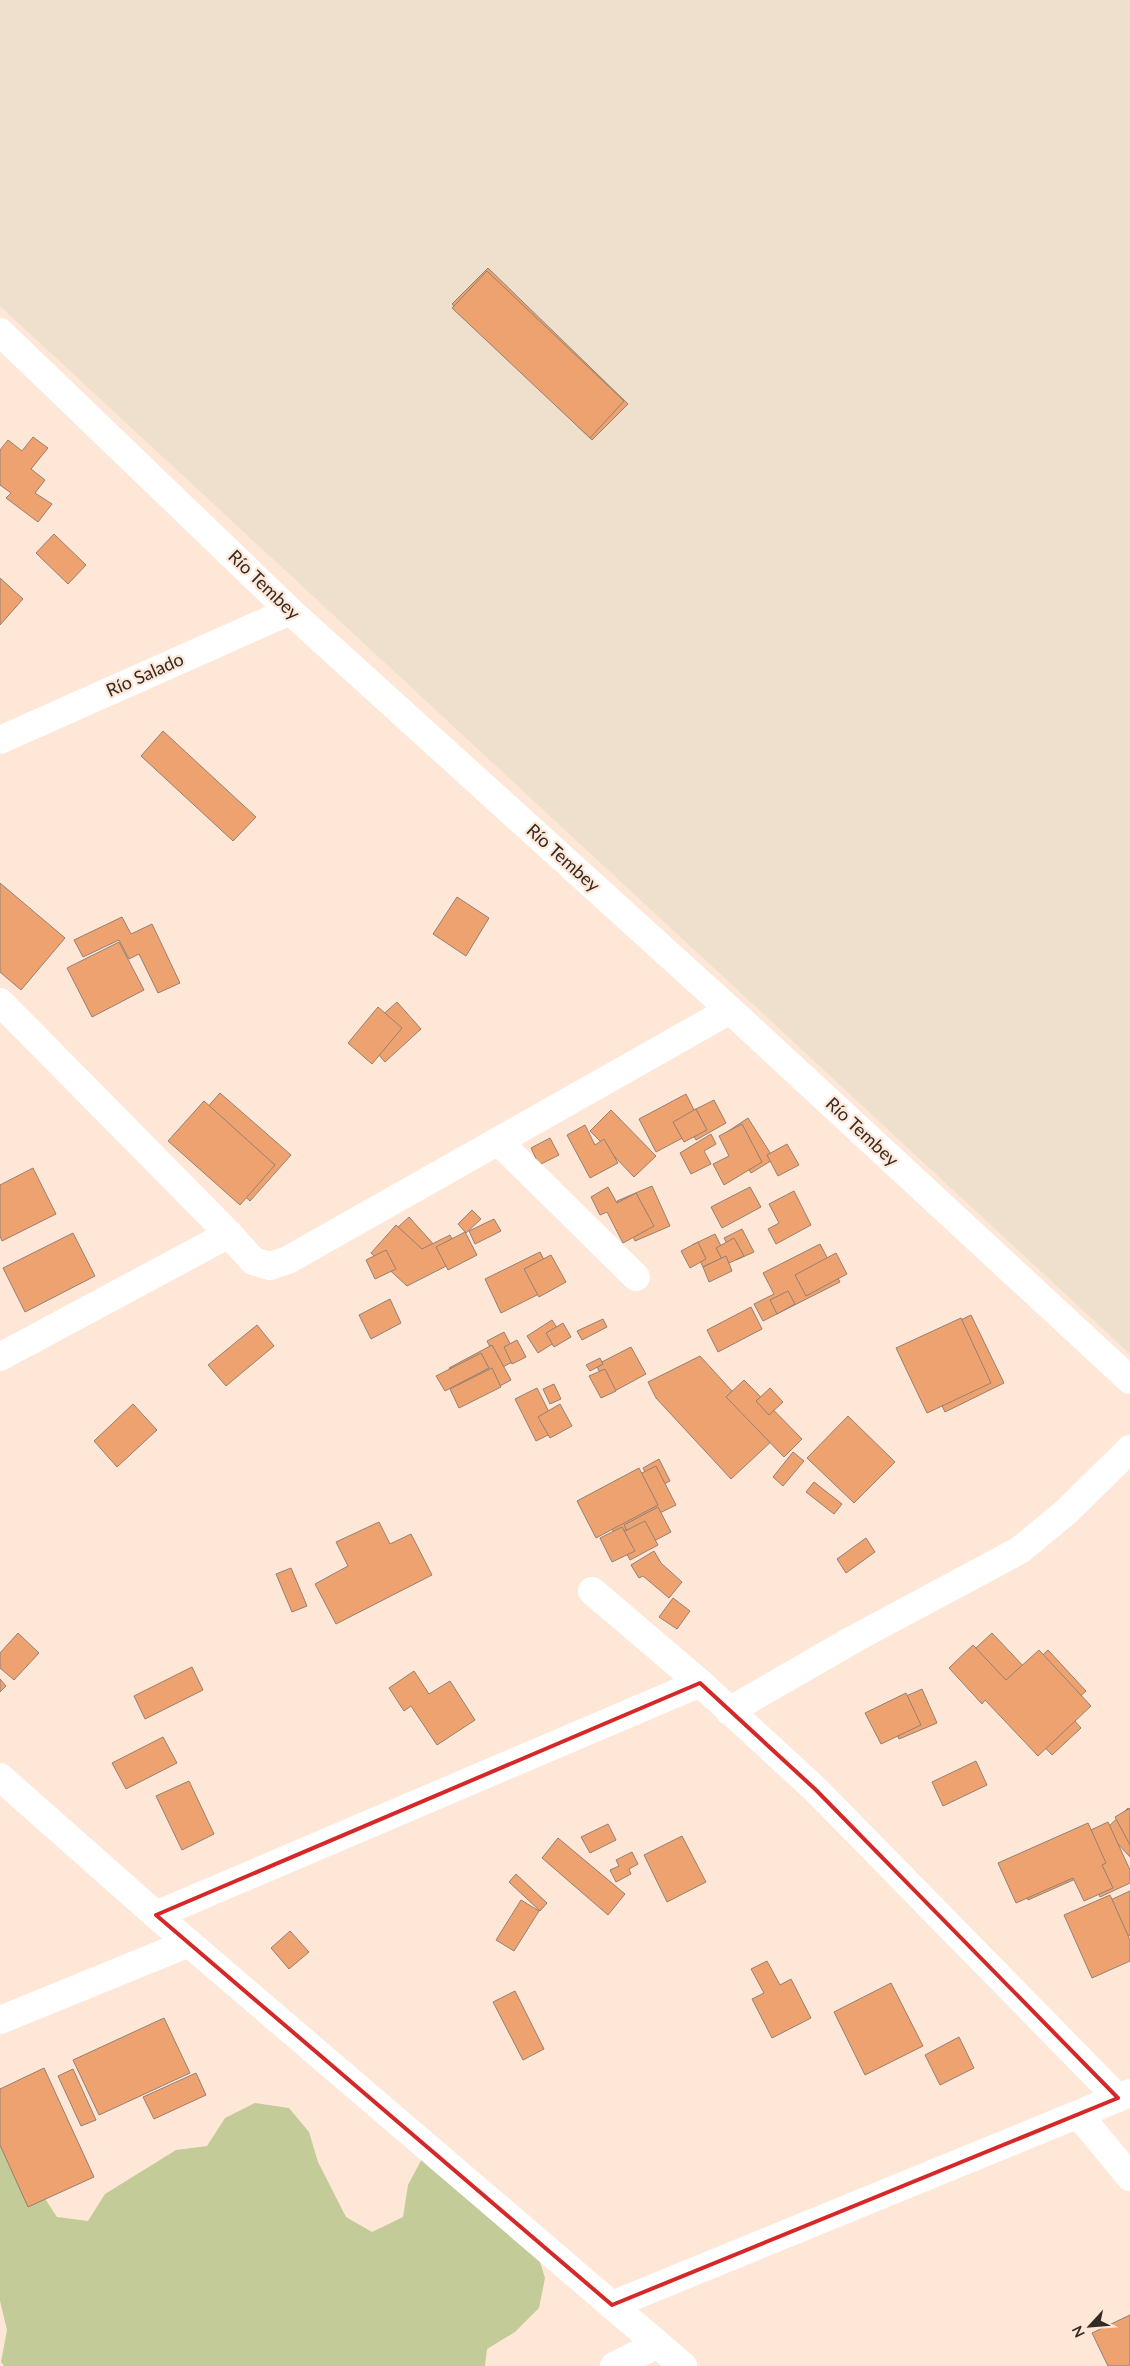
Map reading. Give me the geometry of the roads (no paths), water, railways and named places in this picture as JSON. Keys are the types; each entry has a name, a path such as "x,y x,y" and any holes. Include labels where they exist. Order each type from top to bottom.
{"street":[{"name":"Río Tembey","path":"0,332 290,611 730,1010 1130,1380"},
{"name":"Río Salado","path":"0,740 290,611"},
{"path":"0,1002 229,1234 253,1261 270,1266 279,1263 499,1142 730,1010"},
{"path":"499,1142 636,1277"},
{"path":"0,1357 229,1234"},
{"path":"729,1711 854,1639 1020,1550 1066,1512 1130,1449"},
{"path":"592,1591 700,1683 816,1790 1124,2095 612,2305"},
{"path":"156,1916 700,1683"},
{"path":"0,1777 156,1916 683,2366"},
{"path":"0,2020 189,1943"},
{"path":"1079,2115 1130,2177"},
{"path":"614,2366 658,2344"}]}
